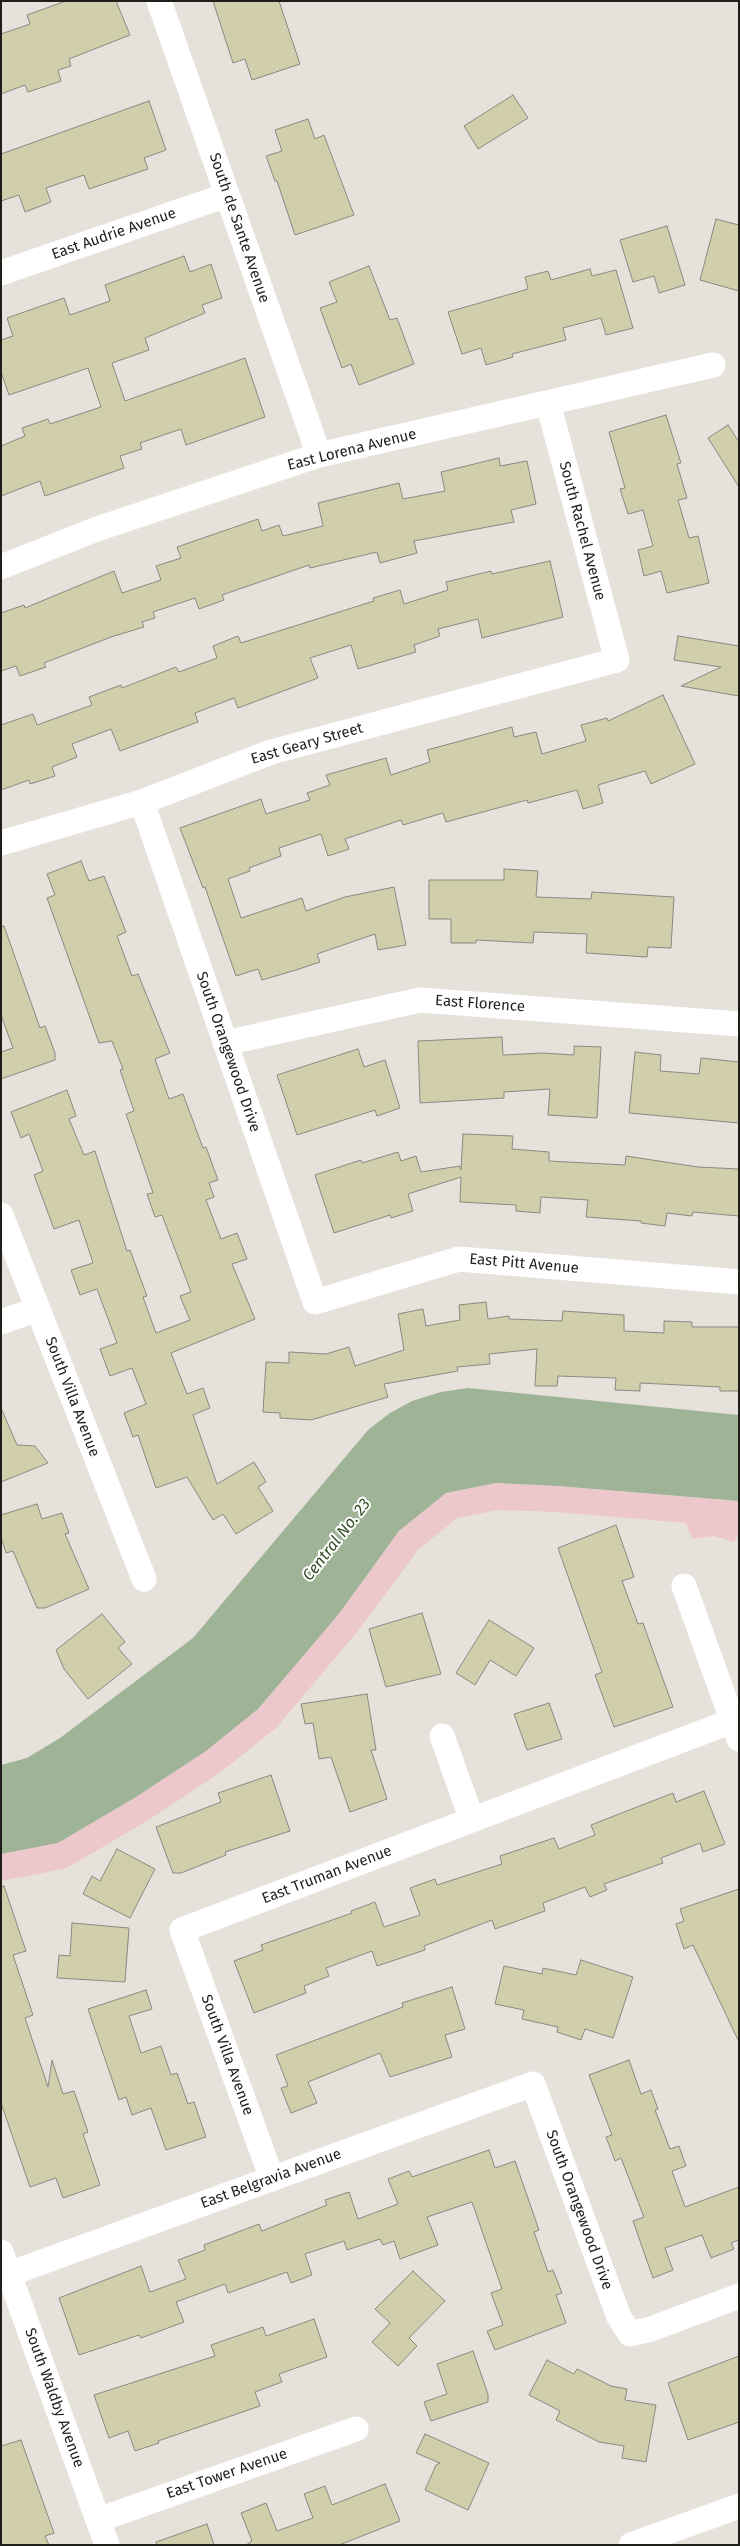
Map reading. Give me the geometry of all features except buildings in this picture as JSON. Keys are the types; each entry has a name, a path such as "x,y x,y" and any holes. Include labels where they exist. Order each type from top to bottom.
{"street":[{"name":"South de Sante Avenue","path":"159,1 319,455"},
{"name":"East Audrie Avenue","path":"1,274 227,195"},
{"name":"East Lorena Avenue","path":"1,567 97,529 319,455 713,366"},
{"name":"South Rachel Avenue","path":"548,403 617,660"},
{"name":"East Geary Street","path":"1,843 142,802 271,752 617,660"},
{"name":"South Orangewood Drive","path":"142,802 315,1302"},
{"name":"East Florence","path":"225,1043 420,1000 739,1024"},
{"name":"South Villa Avenue","path":"1,1215 144,1579"},
{"name":"East Pitt Avenue","path":"315,1302 459,1259 739,1282"},
{"path":"1,1322 38,1309"},
{"path":"684,1586 736,1730"},
{"name":"East Truman Avenue","path":"182,1930 472,1820 736,1730"},
{"path":"442,1736 472,1820"},
{"name":"South Villa Avenue","path":"182,1930 272,2179"},
{"name":"South Orangewood Drive","path":"533,2084 618,2317 630,2334 651,2329 739,2296"},
{"name":"East Belgravia Avenue","path":"5,2263 272,2179 533,2084"},
{"name":"South Waldby Avenue","path":"5,2263 107,2545"},
{"name":"East Tower Avenue","path":"98,2520 356,2429"},
{"path":"631,2545 739,2506"}],"shaded area":[{"path":"496,1483 558,1486 739,1501 739,1534 734,1542 714,1536 692,1539 686,1523 556,1512 498,1510 457,1518 418,1550 358,1631 276,1728 221,1772 150,1819 67,1868 1,1881 1,1854 58,1843 136,1797 206,1751 258,1709 338,1615 399,1531 446,1493"}],"water":[{"name":"Central No. 23","path":"468,1388 739,1415 739,1501 558,1486 496,1483 446,1493 399,1531 338,1615 258,1709 206,1751 136,1797 58,1843 1,1854 1,1765 27,1758 60,1738 193,1638 368,1430 390,1413 412,1401 441,1392"}]}
